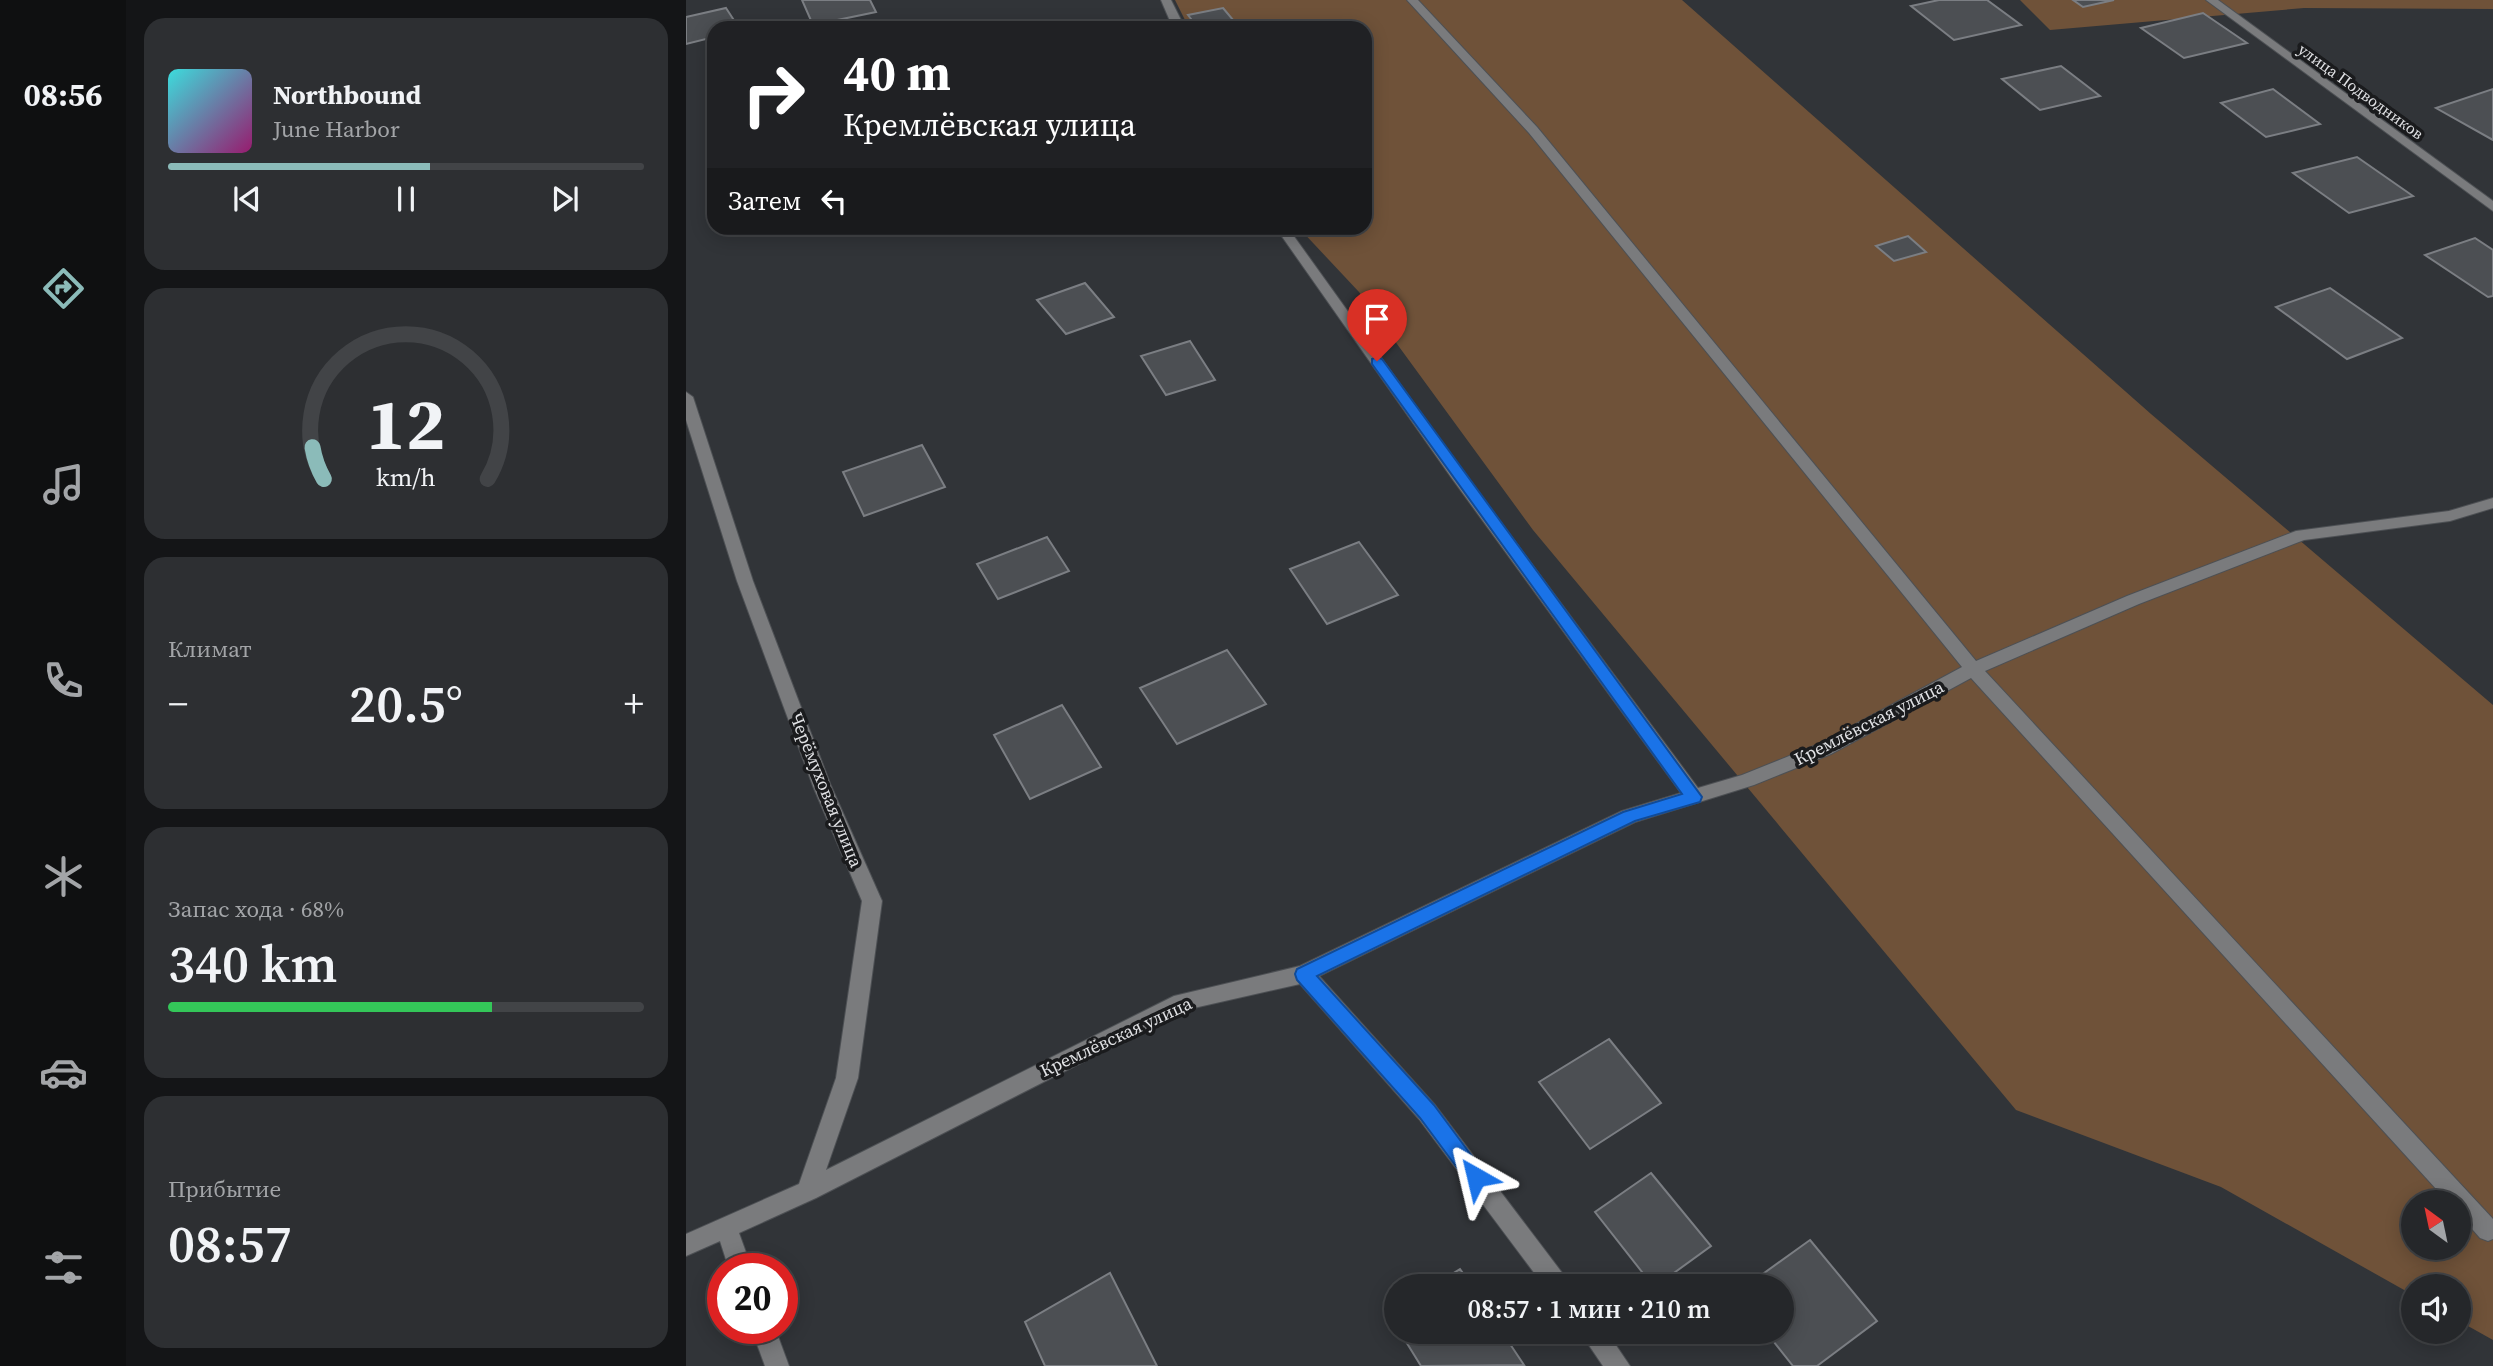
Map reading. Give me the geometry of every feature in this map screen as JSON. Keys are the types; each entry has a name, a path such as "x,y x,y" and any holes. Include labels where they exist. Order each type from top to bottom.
{"street":[{"path":"1166,0 1176,21"},
{"path":"1412,0 1533,130 1973,669 2488,1230"},
{"name":"улица Подводников","path":"2211,0 2493,207"},
{"path":"1287,235 1456,473 1694,797"},
{"name":"Черёмуховая улица","path":"686,397 745,582 822,786 872,901 847,1078 808,1191"},
{"name":"Кремлёвская улица","path":"686,1245 808,1191 1181,1002 1304,974 1629,816 1747,780 1825,749 1973,669 2133,600 2302,535 2450,516 2493,503"},
{"path":"1304,974 1427,1112 1549,1274"},
{"path":"726,1227 735,1253"},
{"path":"769,1344 777,1366"},
{"path":"1601,1344 1618,1366"}],"shaded area":[{"path":"1175,0 1682,0 2151,414 2493,705 2493,1340 2471,1328 2471,1274 2401,1274 2401,1288 2221,1187 2016,1110 1533,530 1359,292 1306,235 1372,235 1372,21 1186,21"},
{"path":"2020,0 2493,0 2493,9 2304,8 2050,30"}],"building":[{"path":"802,0 870,0 876,12 832,21 811,21"},
{"path":"1939,0 1987,0 2021,25 1954,40 1911,6"},
{"path":"2073,0 2114,0 2083,7"},
{"path":"726,8 734,21 707,21 707,39 686,44 686,17"},
{"path":"1223,8 1234,21 1193,21 1188,15"},
{"path":"2203,13 2247,43 2184,58 2141,28"},
{"path":"2061,66 2100,96 2040,110 2002,79"},
{"path":"2273,89 2320,124 2266,137 2221,103"},
{"path":"2493,89 2493,140 2436,108"},
{"path":"2357,157 2413,196 2349,213 2293,173"},
{"path":"1908,236 1926,252 1894,261 1876,246"},
{"path":"2475,238 2493,250 2493,296 2488,297 2425,255"},
{"path":"1085,283 1114,317 1066,334 1037,300"},
{"path":"2330,288 2402,338 2347,359 2276,307"},
{"path":"1190,341 1215,380 1166,395 1141,356"},
{"path":"922,445 945,487 864,516 843,472"},
{"path":"1047,537 1069,571 998,599 977,564"},
{"path":"1359,542 1398,595 1327,624 1290,569"},
{"path":"1227,650 1266,704 1177,744 1140,688"},
{"path":"1062,705 1101,767 1030,799 994,735"},
{"path":"1609,1039 1661,1103 1590,1149 1539,1082"},
{"path":"1651,1173 1711,1246 1672,1274 1644,1274 1595,1212"},
{"path":"1810,1240 1877,1321 1817,1366 1793,1366 1776,1344 1794,1344 1794,1274 1763,1274"},
{"path":"1110,1273 1157,1366 1045,1366 1025,1322"},
{"path":"1407,1344 1510,1344 1524,1365 1421,1366"}],"route":[{"path":"1377,361 1694,797 1629,816 1304,974 1427,1112 1476,1177"}]}
